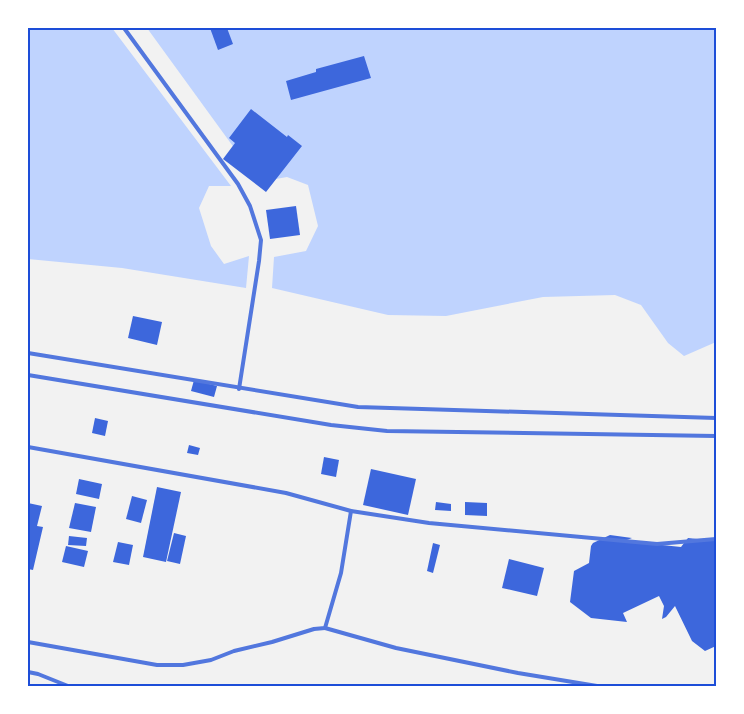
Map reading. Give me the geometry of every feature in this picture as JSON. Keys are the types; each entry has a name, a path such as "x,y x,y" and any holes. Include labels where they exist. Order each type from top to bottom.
{"lane":[{"path":"124,28 238,184 250,206 261,240 239,389"},
{"path":"28,353 358,408 716,418"},
{"path":"28,375 330,426 397,431 716,436"},
{"path":"28,447 286,493 351,510 429,524 658,544 716,539"},
{"path":"325,628 341,573 351,510"},
{"path":"28,642 157,665 183,665 211,660 234,651 272,642 314,628 325,628 396,648 518,673 598,686"},
{"path":"28,672 68,686"}],"water":[{"path":"28,28 112,28 231,186 209,186 199,208 211,246 224,264 249,256 246,288 122,268 28,259"},
{"path":"147,28 716,28 716,342 684,356 668,343 641,305 615,295 543,297 446,316 388,315 272,288 274,257 306,251 318,226 308,185 287,177 259,182"}],"building":[{"path":"210,28 227,28 233,44 218,50"},
{"path":"364,56 371,78 291,100 286,81 316,72 316,69"},
{"path":"251,109 287,137 288,135 302,146 266,192 223,159 235,143 229,138"},
{"path":"296,206 300,235 270,239 266,210"},
{"path":"133,316 162,322 157,345 128,338"},
{"path":"194,380 217,386 214,397 191,391"},
{"path":"95,418 108,421 105,436 92,433"},
{"path":"189,445 200,448 198,455 187,453"},
{"path":"324,457 339,460 336,477 321,474"},
{"path":"371,469 416,479 408,515 363,505"},
{"path":"79,479 102,484 99,499 76,494"},
{"path":"157,487 181,492 166,562 143,557"},
{"path":"132,496 147,500 141,523 126,519"},
{"path":"436,502 451,504 451,511 435,510"},
{"path":"465,502 487,503 487,516 465,515"},
{"path":"28,503 42,506 37,526 43,527 33,570 28,569"},
{"path":"75,503 96,507 91,532 69,528"},
{"path":"174,533 186,536 180,564 167,561"},
{"path":"610,535 632,538 624,541 681,547 688,538 716,541 716,646 705,651 692,641 675,606 662,619 664,606 659,596 623,613 627,622 591,618 570,602 574,571 589,563 593,543"},
{"path":"69,536 87,538 86,546 68,545"},
{"path":"118,542 133,545 129,565 113,562"},
{"path":"433,543 440,545 433,573 427,571"},
{"path":"66,546 88,551 84,567 62,562"},
{"path":"509,559 544,568 537,596 502,588"}]}
